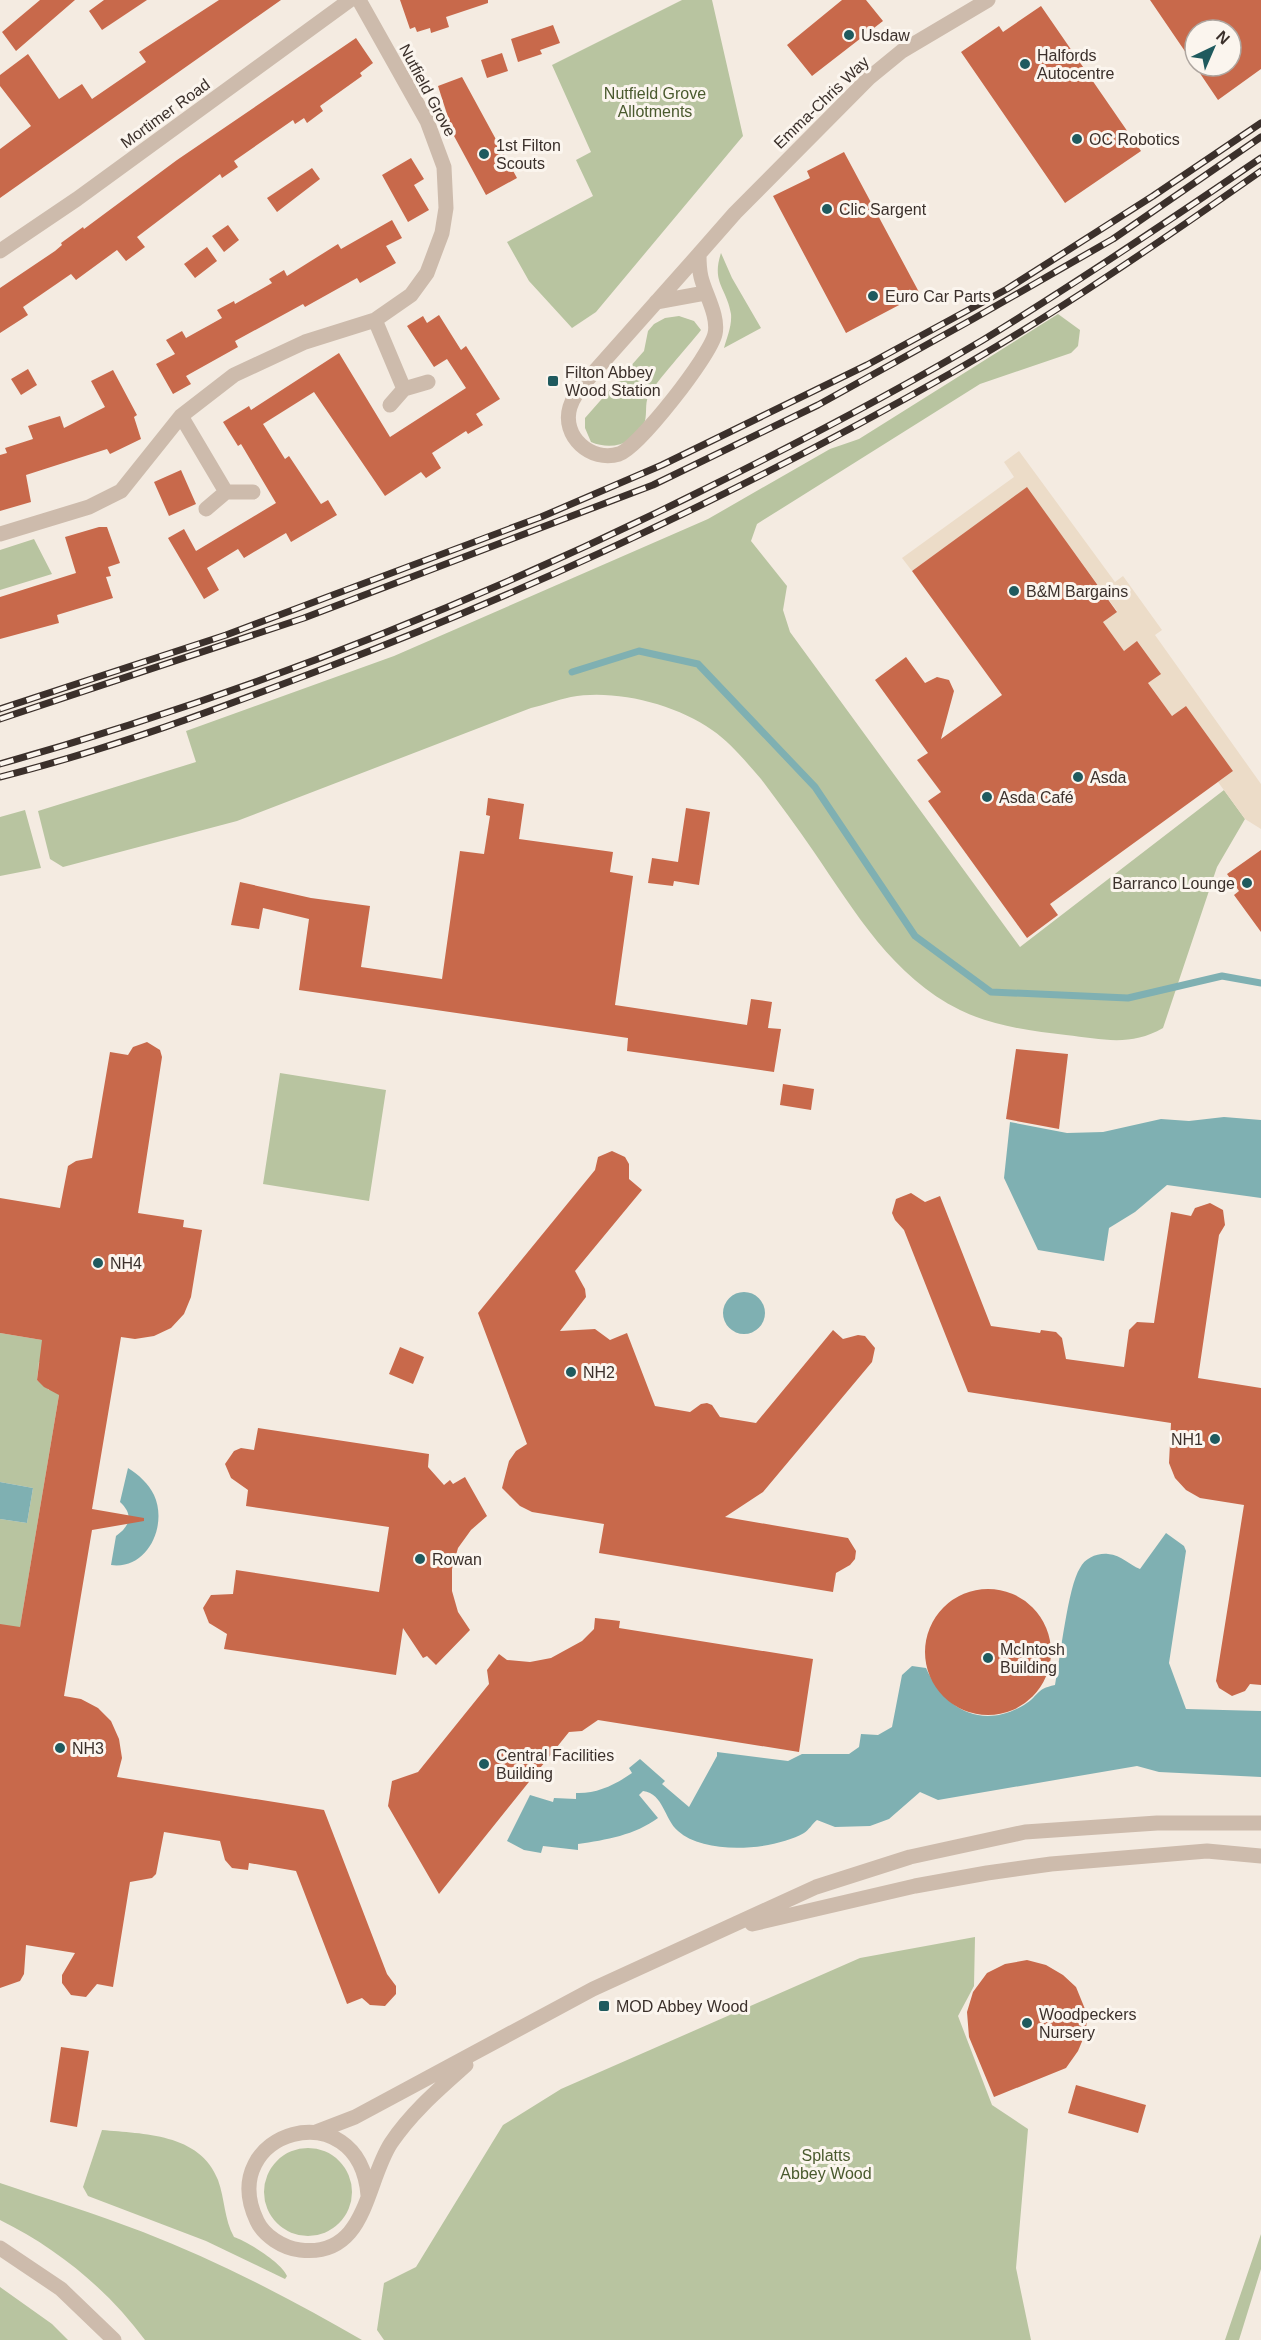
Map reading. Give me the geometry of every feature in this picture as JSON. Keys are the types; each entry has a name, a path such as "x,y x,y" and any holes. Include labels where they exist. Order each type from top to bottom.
{"street":[{"name":"Mortimer Road","path":"0,252 77,199 350,0"},
{"name":"Nutfield Grove","path":"0,534 89,507 121,491 181,416 234,375 304,342 375,320 411,294 427,273 442,233 447,185 438,147 427,121 359,0"},
{"name":"Emma-Chris Way","path":"699,254 705,293 715,319 716,332 701,361 627,450 603,456 592,453 582,447 573,434 569,416 573,400 656,302 742,205 870,78 902,51 988,0"},
{"path":"656,302 705,293"},
{"path":"375,320 404,389"},
{"path":"390,405 404,389 428,382"},
{"path":"181,416 226,492"},
{"path":"206,509 226,492 253,492"},
{"path":"486,2047 418,2107 390,2145 368,2195 364,2211 354,2229 339,2242 320,2250 299,2250 280,2244 259,2225 251,2208 248,2189 252,2171 260,2155 273,2142 290,2134 316,2132 355,2117 593,1989 816,1887 910,1857 1025,1832 1158,1824 1261,1823"},
{"path":"718,1933 915,1886 998,1871 1207,1851 1261,1856"},
{"path":"316,2132 333,2137 354,2154 366,2177 368,2195"},
{"path":"0,2248 61,2289 114,2340"}],"green space":[{"name":"Nutfield Grove Allotments","path":"682,0 712,0 743,136 596,312 572,328 529,281 507,242 593,196 576,160 591,152 552,65"},
{"path":"721,253 732,278 761,328 724,348 731,314 719,279 718,263"},
{"path":"1058,314 1080,330 1078,346 1071,353 980,384 757,524 751,541 787,586 783,610 790,632 1020,947 1224,790 1245,819 1217,867 1163,1028 1139,1038 1127,1040 1040,1032 972,1016 936,996 915,980 877,941 768,788 732,747 712,730 681,713 625,697 588,695 571,697 531,708 237,821 63,867 50,859 38,811 196,762 186,731 394,656 708,519 830,449 859,439"},
{"path":"679,316 694,321 701,330 652,390 647,400 645,421 641,429 622,444 607,446 591,442 585,428 585,418 644,351 648,331 654,324 665,318"},
{"path":"34,539 52,574 0,590 0,550"},
{"path":"25,810 41,868 0,876 0,817"},
{"path":"280,1073 386,1090 369,1201 263,1184"},
{"path":"0,1333 48,1341 44,1363 39,1362 37,1380 49,1390 62,1377 18,1639 0,1630 0,1519 27,1523 33,1488 0,1482"},
{"name":"Splatts Abbey Wood","path":"975,1937 974,1986 958,2016 992,2105 1028,2129 1016,2268 1031,2340 384,2340 377,2330 384,2283 416,2267 503,2125 561,2089 860,1958"},
{"path":"102,2130 169,2139 198,2153 210,2165 218,2180 228,2223 234,2237 271,2259 284,2271 287,2276 285,2279 206,2241 88,2196 83,2187"},
{"path":"308,2148 325,2151 339,2161 349,2175 352,2192 349,2209 339,2223 325,2233 308,2236 291,2233 277,2223 267,2209 264,2192 267,2175 277,2161 291,2151"},
{"path":"0,2183 108,2219 200,2256 309,2310 362,2340 145,2340 114,2304 80,2271 41,2243 0,2220"},
{"path":"1261,2234 1261,2269 1239,2340 1225,2340"},
{"path":"0,2287 52,2324 68,2340 0,2340"}],"shaded area":[{"path":"1019,451 1115,582 1123,576 1162,630 1155,635 1261,784 1261,829 1245,819 1218,782 1233,771 1186,706 1172,716 1148,683 1160,673 1138,642 1124,651 1103,622 1117,611 1027,488 912,571 902,558 1014,477 1004,462"}],"water":[{"path":"1224,1117 1261,1120 1261,1198 1167,1185 1135,1212 1109,1228 1104,1261 1038,1250 1004,1178 1010,1122 1067,1133 1103,1132 1161,1119 1189,1121"},
{"path":"744,1292 759,1298 765,1313 759,1328 744,1334 729,1328 723,1313 729,1298"},
{"path":"128,1468 143,1480 154,1495 158,1507 156,1532 145,1553 124,1565 111,1565 116,1536 127,1524 129,1516 120,1502"},
{"path":"0,1482 33,1488 27,1523 0,1519"},
{"path":"1166,1533 1184,1546 1186,1551 1169,1663 1186,1709 1261,1711 1261,1777 1159,1772 1137,1766 938,1800 920,1792 889,1819 870,1826 835,1827 817,1820 806,1832 791,1839 740,1848 705,1844 690,1839 673,1826 660,1802 650,1793 643,1791 639,1795 658,1818 630,1833 578,1844 578,1850 543,1846 541,1853 524,1850 507,1841 530,1795 553,1802 554,1798 576,1799 576,1793 598,1790 626,1777 632,1773 629,1768 640,1759 665,1781 662,1784 689,1807 717,1756 717,1752 788,1761 802,1754 849,1754 859,1747 861,1734 878,1735 892,1727 902,1675 912,1666 926,1668 943,1695 966,1712 994,1716 1024,1705 1040,1691 1055,1685 1072,1590 1082,1564 1092,1557 1108,1554 1117,1556 1140,1569"}],"building":[{"path":"40,0 75,0 16,51 2,32"},
{"path":"104,0 147,0 102,30 89,11"},
{"path":"219,0 281,0 0,198 0,149 31,126 0,86 0,75 28,54 59,99 82,84 92,99 146,62 139,52"},
{"path":"400,0 488,0 488,3 446,17 449,27 431,33 430,28 417,32 415,27 410,29"},
{"path":"842,0 866,0 883,21 812,76 787,45"},
{"path":"1150,0 1261,0 1261,69 1218,100 1203,78 1243,78 1243,18 1183,18 1183,49"},
{"path":"1041,6 1141,151 1065,203 961,52 999,26 1003,32"},
{"path":"553,25 560,43 540,50 542,54 518,62 511,39"},
{"path":"356,38 373,63 360,73 362,76 320,106 323,111 307,123 304,118 295,124 293,120 234,161 238,167 222,178 220,174 137,237 145,247 126,261 117,250 76,280 71,274 23,307 28,315 0,333 0,288 55,251 62,245 61,243 83,227 84,229 177,160"},
{"path":"502,53 508,71 487,78 481,60"},
{"name":"1st Filton Scouts","path":"462,77 517,178 486,195 454,136 438,86"},
{"path":"844,152 920,294 846,333 773,196 810,178 807,171"},
{"path":"411,158 424,179 414,185 429,210 408,222 382,175"},
{"path":"312,168 320,179 277,212 267,198"},
{"path":"392,220 402,238 386,246 396,263 360,283 357,278 305,307 303,304 235,341 238,347 186,376 191,384 173,394 156,364 175,354 166,340 182,331 186,338 222,318 217,310 234,301 235,304 272,283 269,279 284,270 287,276 338,244 341,249"},
{"path":"228,225 239,240 224,252 212,236"},
{"path":"207,247 217,261 195,278 184,264"},
{"path":"439,315 461,350 466,346 500,399 476,414 483,425 468,434 466,431 432,453 441,468 426,478 421,472 385,496 314,392 263,424 285,459 289,456 321,504 328,500 337,515 291,542 286,533 244,558 238,549 207,568 219,590 204,599 168,538 184,529 196,551 276,503 241,444 238,446 223,422 249,406 251,410 339,353 390,437 466,388 447,359 434,367 407,326 423,316 427,323"},
{"path":"28,369 37,385 21,395 11,379"},
{"path":"113,370 137,415 134,417 141,439 110,454 107,449 26,475 31,502 0,511 0,455 7,453 5,448 33,439 28,426 60,416 64,428 105,407 91,381"},
{"path":"181,470 196,504 169,516 154,482"},
{"name":"Asda","path":"1027,487 1117,612 1103,622 1124,651 1137,641 1161,674 1148,683 1172,716 1186,706 1233,771 1050,904 1058,915 1027,938 928,801 941,792 917,760 928,753 875,680 906,657 925,683 937,677 949,680 954,691 941,739 1002,695 912,571"},
{"path":"99,527 107,527 120,563 108,567 111,576 106,577 113,598 57,615 59,623 0,639 0,597 76,573 65,537"},
{"path":"488,798 524,804 519,839 613,852 610,872 633,876 615,1005 747,1025 751,999 772,1002 768,1028 781,1029 774,1072 627,1051 628,1038 299,990 309,919 263,908 259,929 231,925 240,882 311,898 370,906 361,967 442,979 460,851 484,854 490,816 486,815"},
{"path":"686,808 710,812 699,885 674,881 673,886 648,883 652,858 678,862"},
{"name":"Barranco Lounge","path":"1261,850 1261,932 1234,895 1239,891 1227,874"},
{"path":"147,1042 160,1050 162,1057 138,1213 184,1220 183,1227 202,1230 191,1297 184,1314 171,1328 154,1336 135,1339 121,1337 92,1509 144,1518 144,1521 92,1530 64,1696 81,1699 98,1708 111,1721 119,1739 122,1758 117,1777 324,1810 387,1974 396,1986 396,1994 385,2006 370,2005 362,1998 347,2004 296,1871 249,1863 248,1870 232,1868 225,1860 220,1841 164,1832 156,1874 152,1878 130,1882 113,1987 97,1984 86,1997 71,1995 62,1983 62,1975 75,1953 26,1945 24,1974 20,1981 0,1988 0,1624 20,1627 59,1395 44,1387 37,1380 42,1340 0,1333 0,1198 60,1208 68,1166 76,1161 92,1158 110,1052 128,1055 133,1047"},
{"path":"1016,1049 1068,1054 1059,1129 1006,1119"},
{"path":"783,1084 814,1089 811,1110 780,1105"},
{"name":"NH2","path":"612,1151 625,1157 629,1164 629,1179 642,1190 575,1271 585,1289 586,1297 560,1331 595,1329 610,1340 627,1333 655,1406 690,1412 701,1404 707,1403 712,1405 720,1417 756,1423 833,1330 843,1339 858,1335 865,1336 875,1348 872,1362 763,1492 725,1517 848,1538 856,1551 855,1559 850,1565 836,1573 833,1592 599,1553 604,1524 532,1512 520,1506 502,1488 509,1461 516,1451 527,1444 478,1313 595,1170 598,1157"},
{"name":"NH1","path":"911,1193 925,1202 940,1196 991,1326 1040,1333 1041,1330 1056,1332 1062,1338 1066,1359 1124,1367 1129,1330 1137,1322 1154,1323 1171,1212 1191,1216 1195,1208 1210,1203 1223,1210 1225,1225 1219,1235 1198,1378 1261,1388 1261,1685 1250,1684 1245,1691 1232,1696 1219,1688 1216,1681 1244,1505 1200,1498 1186,1490 1175,1478 1169,1463 1171,1423 968,1392 904,1230 892,1213 896,1199"},
{"path":"400,1347 424,1357 413,1384 389,1374"},
{"name":"Rowan","path":"258,1428 429,1454 428,1467 444,1485 450,1480 453,1484 465,1477 487,1516 471,1530 458,1548 452,1569 452,1591 458,1612 470,1630 436,1665 427,1656 423,1658 403,1628 396,1675 224,1649 227,1634 209,1623 203,1608 211,1595 233,1594 236,1570 379,1592 389,1527 246,1506 248,1490 231,1478 225,1464 234,1451 241,1448 254,1450"},
{"name":"McIntosh Building","path":"988,1589 1012,1593 1033,1607 1047,1628 1051,1652 1047,1676 1033,1697 1012,1711 988,1715 964,1711 943,1697 929,1676 925,1652 929,1628 943,1607 964,1593"},
{"name":"Central Facilities Building","path":"595,1618 620,1621 619,1628 813,1659 799,1752 598,1720 582,1731 569,1732 439,1894 388,1806 392,1781 418,1772 489,1684 487,1670 499,1654 507,1660 530,1662 551,1658 582,1641 594,1629"},
{"name":"Woodpeckers Nursery","path":"1027,1960 1046,1965 1063,1975 1076,1987 1087,2014 1086,2032 1078,2051 1066,2068 994,2097 969,2037 967,2012 973,1992 987,1973 1005,1964"},
{"path":"61,2047 89,2051 77,2127 50,2122"},
{"path":"1076,2085 1146,2105 1138,2133 1068,2113"}],"waterway":[{"path":"572,672 639,651 698,664 815,787 915,936 991,992 1128,998 1222,976 1261,983"}],"railway":[{"path":"0,709 226,635 541,517 662,465 867,365 1007,289 1153,196 1261,123"},
{"path":"0,719 304,618 653,485 818,405 1113,239 1261,137"},
{"path":"0,764 179,709 355,645 442,610 613,534 806,438 983,340 1158,228 1261,158"},
{"path":"0,777 125,741 328,667 489,602 646,532 801,455 993,349 1110,275 1261,171"}],"place":[{"name":"Usdaw","path":"849,35"},
{"name":"Halfords Autocentre","path":"1025,64"},
{"name":"OC Robotics","path":"1077,139"},
{"name":"1st Filton Scouts","path":"484,154"},
{"name":"Clic Sargent","path":"827,209"},
{"name":"Euro Car Parts","path":"873,296"},
{"name":"Filton Abbey Wood Station","path":"553,381"},
{"name":"B&M Bargains","path":"1014,591"},
{"name":"Asda","path":"1078,777"},
{"name":"Asda Café","path":"987,797"},
{"name":"Barranco Lounge","path":"1247,883"},
{"name":"NH4","path":"98,1263"},
{"name":"NH2","path":"571,1372"},
{"name":"NH1","path":"1215,1439"},
{"name":"Rowan","path":"420,1559"},
{"name":"McIntosh Building","path":"988,1658"},
{"name":"NH3","path":"60,1748"},
{"name":"Central Facilities Building","path":"484,1764"},
{"name":"MOD Abbey Wood","path":"604,2006"},
{"name":"Woodpeckers Nursery","path":"1027,2023"}]}
